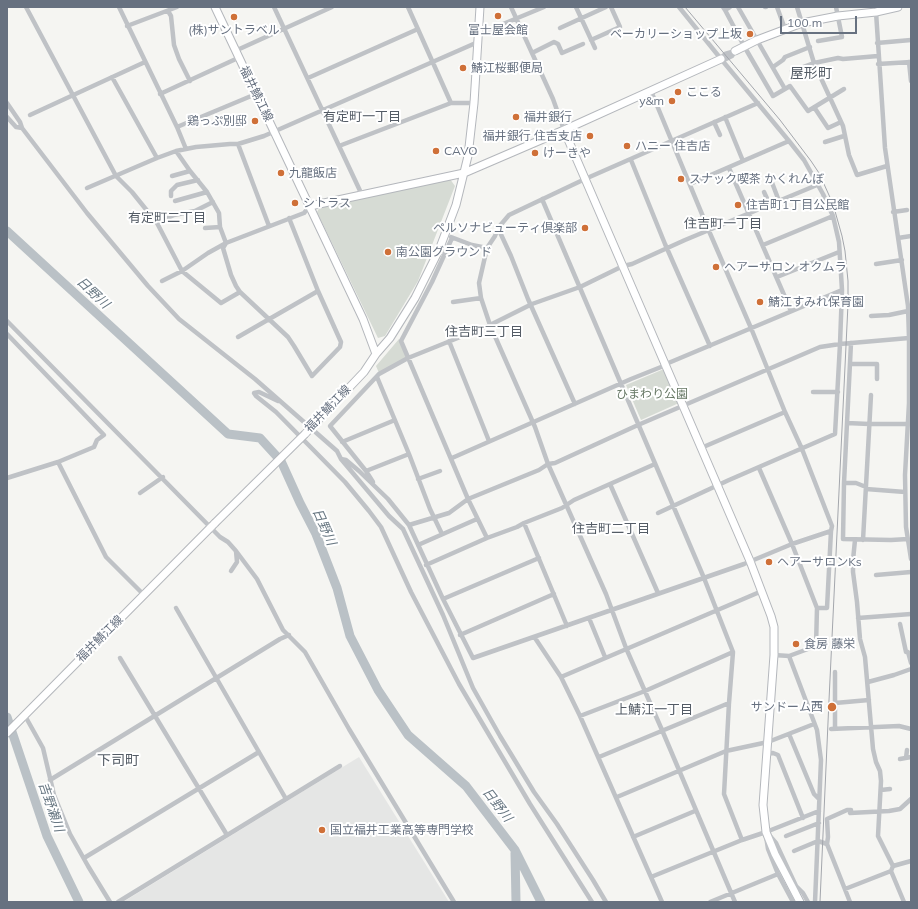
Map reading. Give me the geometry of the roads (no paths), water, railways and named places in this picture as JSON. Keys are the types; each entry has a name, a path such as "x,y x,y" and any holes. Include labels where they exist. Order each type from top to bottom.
{"street":[{"path":"26,7 116,176 132,192 157,223 182,271 221,303 240,292"},
{"path":"119,7 144,62 177,127 186,149"},
{"path":"127,26 177,7"},
{"name":"福井鯖江線","path":"7,733 22,716 311,428 364,372 376,354 363,319 215,7"},
{"path":"274,7 362,195"},
{"path":"235,51 332,7"},
{"path":"408,7 451,103"},
{"path":"376,354 390,338 415,298 439,250 456,205 468,156 474,103 480,7"},
{"path":"511,7 553,99 564,130 750,561 762,590 774,627 774,655 763,805 768,849 778,874 794,902"},
{"path":"87,188 176,151 238,144 274,131 432,62 516,19 544,7"},
{"path":"576,7 595,48"},
{"path":"560,28 606,7"},
{"path":"591,40 620,27 611,7"},
{"path":"658,513 835,434 840,344 842,290 837,231 815,178 789,140 720,59 679,7"},
{"path":"730,7 724,8 773,96 790,86 808,111 844,89"},
{"path":"738,7 785,89"},
{"path":"777,7 785,29"},
{"path":"797,7 814,63 841,122 849,155 857,175 887,166"},
{"path":"818,41 842,37 836,7"},
{"path":"162,281 182,271 208,252 304,213 310,206 464,173 651,91 720,59 725,54 736,51 757,40 785,29 802,23 898,7"},
{"path":"875,10 887,166 909,308 910,385 905,475 908,539 911,559"},
{"path":"168,11 171,16 174,45 190,81"},
{"path":"308,78 418,29"},
{"path":"877,43 911,40"},
{"path":"532,53 554,42 558,44 562,53 583,44"},
{"path":"773,67 784,60 785,57 810,47"},
{"path":"792,71 814,63 838,58 843,59 878,56"},
{"path":"160,94 238,58"},
{"path":"30,115 144,62"},
{"path":"878,64 910,62 911,81"},
{"path":"112,77 157,158"},
{"path":"651,91 709,231 752,328 832,526 827,608 817,608"},
{"path":"177,127 256,94"},
{"path":"7,103 20,122 22,128 87,213 148,286 179,319 284,403 337,451 341,459 389,516 403,529 443,615 473,688 534,792 557,824 606,902"},
{"path":"339,146 451,103 474,103"},
{"path":"735,902 626,648 567,504 548,464 533,423 490,325 481,298 479,283 487,248 495,236 498,228 509,215 585,179 631,160 671,140 758,103"},
{"path":"814,107 828,128 841,122"},
{"path":"7,117 16,127 22,128"},
{"path":"725,117 743,161"},
{"path":"714,122 720,135"},
{"path":"825,142 844,136"},
{"path":"690,184 729,168 789,140"},
{"path":"238,144 269,226"},
{"path":"176,151 198,180 219,213 220,228 226,244 223,248 231,275 240,292 269,319 294,346 312,376 340,347 341,342 318,291 289,218"},
{"path":"631,160 710,346"},
{"path":"729,168 791,311"},
{"path":"172,176 190,171"},
{"path":"171,196 171,191 177,185 198,180"},
{"path":"771,180 779,201"},
{"path":"378,490 366,471 330,426 379,374 408,358 490,325 532,304 580,287 623,266 632,264 818,185"},
{"path":"175,201 206,192"},
{"path":"764,192 770,205"},
{"path":"542,199 718,610 733,652 724,794 742,840"},
{"path":"157,223 174,215 195,211 213,202"},
{"path":"893,212 907,210"},
{"path":"763,245 832,216"},
{"path":"205,228 220,228"},
{"path":"498,228 575,404"},
{"path":"446,231 452,238 472,245 487,248"},
{"path":"898,238 911,236"},
{"path":"452,238 432,282 401,341 452,458 468,499 487,538"},
{"path":"777,277 839,252"},
{"path":"876,264 902,260"},
{"path":"452,458 666,364 842,290"},
{"path":"238,337 318,291"},
{"path":"453,302 481,298"},
{"path":"871,316 889,315 909,308"},
{"path":"7,321 213,525 220,537 228,542 236,551 257,579 283,630 305,652 349,729 454,902"},
{"path":"7,334 104,435 97,440 94,447 58,462 7,478"},
{"path":"409,526 448,513 468,499 539,470 548,464 555,463 638,425 820,347 909,338"},
{"path":"449,341 489,441"},
{"path":"851,343 844,483 843,539 908,539"},
{"path":"850,364 877,364 877,380"},
{"path":"377,377 430,509 442,534"},
{"path":"284,403 258,392 254,393 276,412 345,482 381,527 411,592 459,684 526,797 592,902"},
{"path":"813,392 838,392"},
{"path":"863,540 871,395"},
{"path":"701,448 785,412"},
{"path":"342,442 394,420"},
{"path":"847,423 909,424"},
{"path":"366,471 409,454"},
{"path":"341,459 346,460 359,471 388,499 409,526 442,599 473,658 535,638 831,531"},
{"path":"58,462 106,558 144,595"},
{"path":"426,564 562,508 567,504 655,464"},
{"path":"759,468 792,544 817,608 816,646 789,656 774,655"},
{"path":"418,479 440,471"},
{"path":"905,475 911,475"},
{"path":"140,493 163,477"},
{"path":"844,483 856,483 866,488 906,492"},
{"path":"610,484 658,593"},
{"path":"418,545 477,519"},
{"path":"524,523 567,626"},
{"path":"855,540 853,572 860,639 865,656 870,700 873,749 880,771 881,790 877,824 878,836 904,902"},
{"path":"231,571 237,562 236,551"},
{"path":"442,599 539,558"},
{"path":"876,575 911,572"},
{"path":"561,677 762,590"},
{"path":"460,635 554,594"},
{"path":"176,608 286,799"},
{"path":"858,618 911,614"},
{"path":"590,618 605,658"},
{"path":"900,624 904,652 908,652 911,663"},
{"path":"50,780 289,635"},
{"path":"535,638 561,677 580,716 662,902"},
{"path":"580,716 645,691 733,652"},
{"path":"789,656 817,730 821,760 815,902"},
{"path":"120,658 227,835"},
{"path":"868,682 911,669"},
{"path":"835,672 833,729 899,726 911,729"},
{"path":"835,703 870,700"},
{"path":"599,757 729,703"},
{"path":"22,716 43,748 54,795 68,827 110,902"},
{"path":"616,797 679,772 726,750 768,742 814,724"},
{"path":"817,730 823,729"},
{"path":"788,734 814,794 819,799"},
{"path":"900,759 909,757 907,750"},
{"path":"84,858 259,752"},
{"path":"767,754 773,753 778,755 803,818"},
{"path":"118,902 340,766"},
{"path":"881,790 890,789"},
{"path":"850,902 827,844 827,819 847,810 851,810 850,813 900,809 911,799"},
{"path":"633,837 695,811"},
{"path":"651,877 819,811"},
{"path":"786,836 819,822"},
{"path":"766,832 775,854 800,902"},
{"path":"766,832 776,843 796,886 804,893 808,902"},
{"path":"794,851 818,841 827,844"},
{"path":"845,889 911,861"},
{"path":"710,902 778,874"}],"waterway":[{"name":"日野川","path":"7,231 228,434 260,438 281,461 316,534 337,588 350,636 378,690 408,735 466,786 515,850 541,902"},
{"name":"吉野瀬川","path":"7,717 47,836 79,902"},
{"path":"515,853 516,902"}],"tram line":[{"path":"685,7 780,120 819,173 833,204 845,251 848,281 848,304 820,902"}],"place":[{"name":"富士屋会館","path":"498,16"},
{"name":"(株)サントラベル","path":"234,17"},
{"name":"ベーカリーショップ上坂","path":"750,34"},
{"name":"鯖江桜郵便局","path":"463,68"},
{"name":"ここる","path":"678,92"},
{"name":"y&m","path":"672,101"},
{"name":"福井銀行","path":"516,117"},
{"name":"鶏っぷ別邸","path":"255,121"},
{"name":"福井銀行 住吉支店","path":"590,136"},
{"name":"ハニー 住吉店","path":"627,146"},
{"name":"CAVO","path":"436,151"},
{"name":"けーきや","path":"535,153"},
{"name":"九龍飯店","path":"281,173"},
{"name":"スナック喫茶 かくれんぼ","path":"681,179"},
{"name":"シトラス","path":"295,203"},
{"name":"住吉町1丁目公民館","path":"738,205"},
{"name":"ペルソナビューティ倶楽部","path":"585,228"},
{"name":"南公園グラウンド","path":"388,252"},
{"name":"ヘアーサロン オクムラ","path":"716,267"},
{"name":"鯖江すみれ保育園","path":"760,302"},
{"name":"ヘアーサロンKs","path":"769,562"},
{"name":"食房 藤栄","path":"796,644"},
{"name":"サンドーム西","path":"832,707"},
{"name":"国立福井工業高等専門学校","path":"322,830"}],"district":[{"name":"屋形町","path":"811,74"},
{"name":"有定町一丁目","path":"362,117"},
{"name":"有定町二丁目","path":"167,218"},
{"name":"住吉町一丁目","path":"723,224"},
{"name":"住吉町三丁目","path":"484,332"},
{"name":"住吉町二丁目","path":"611,529"},
{"name":"上鯖江一丁目","path":"654,710"},
{"name":"下司町","path":"118,761"}],"park label":[{"name":"ひまわり公園","path":"652,394"}]}
